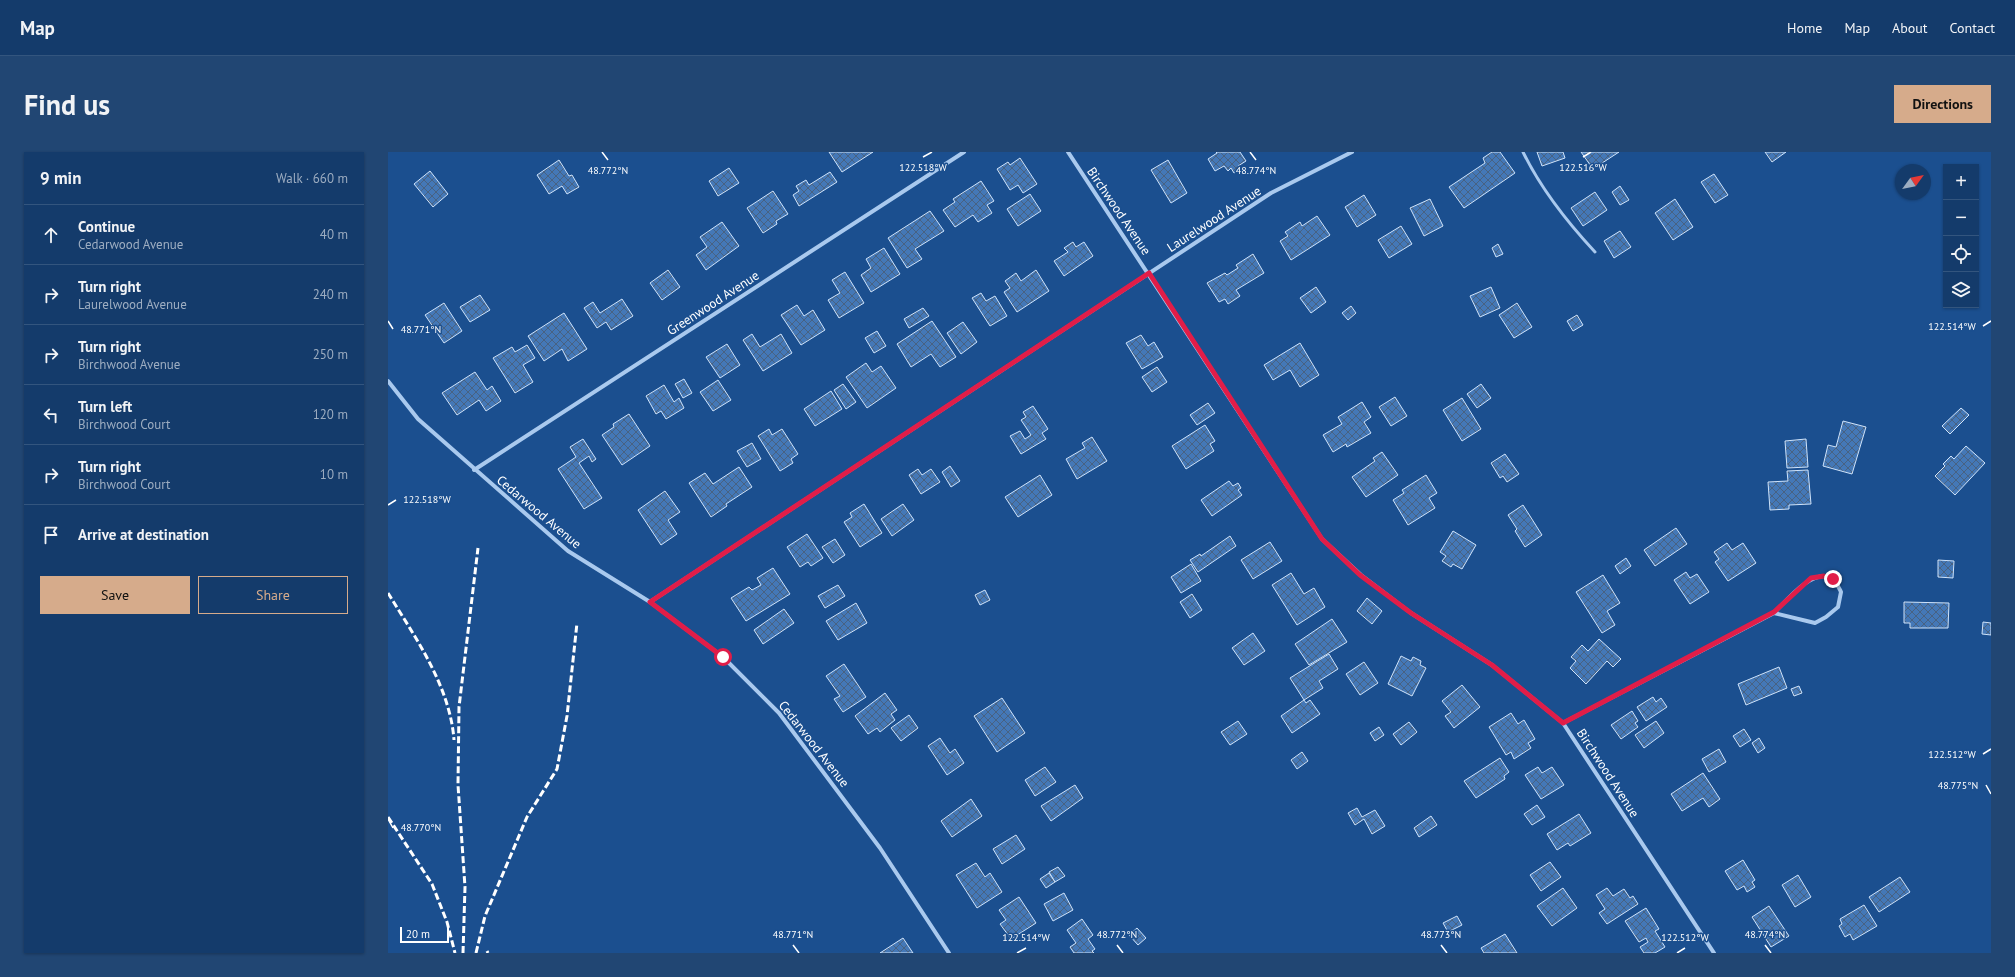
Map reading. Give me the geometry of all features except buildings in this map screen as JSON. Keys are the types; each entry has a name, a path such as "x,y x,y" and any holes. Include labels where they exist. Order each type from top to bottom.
{"street":[{"name":"Greenwood Avenue","path":"474,470 964,152"},
{"name":"Birchwood Avenue","path":"1068,152 1149,273 1322,539 1360,575 1411,613 1492,665 1563,723 1714,953"},
{"name":"Laurelwood Avenue","path":"650,602 1271,193 1352,152"},
{"name":"Cedarwood Avenue","path":"388,381 418,419 474,470 568,551 650,602 723,657 779,713 880,848 949,953"},
{"path":"1563,723 1774,612 1811,578 1824,576 1833,579 1841,592 1838,607 1826,617 1815,623 1774,612"}],"lane":[{"path":"1523,152 1531,168 1572,228 1595,252"}],"railway":[{"path":"463,953 465,887 458,785 459,707 478,548"},
{"path":"388,593 430,663 446,700 454,740"},
{"path":"476,953 485,916 527,817 557,769 567,716 577,623"},
{"path":"388,817 432,884 447,922 455,953"}],"route":[{"path":"723,657 650,602 1149,273 1322,539 1360,575 1411,613 1492,665 1563,723 1774,612 1811,578 1824,576 1833,579"}]}
